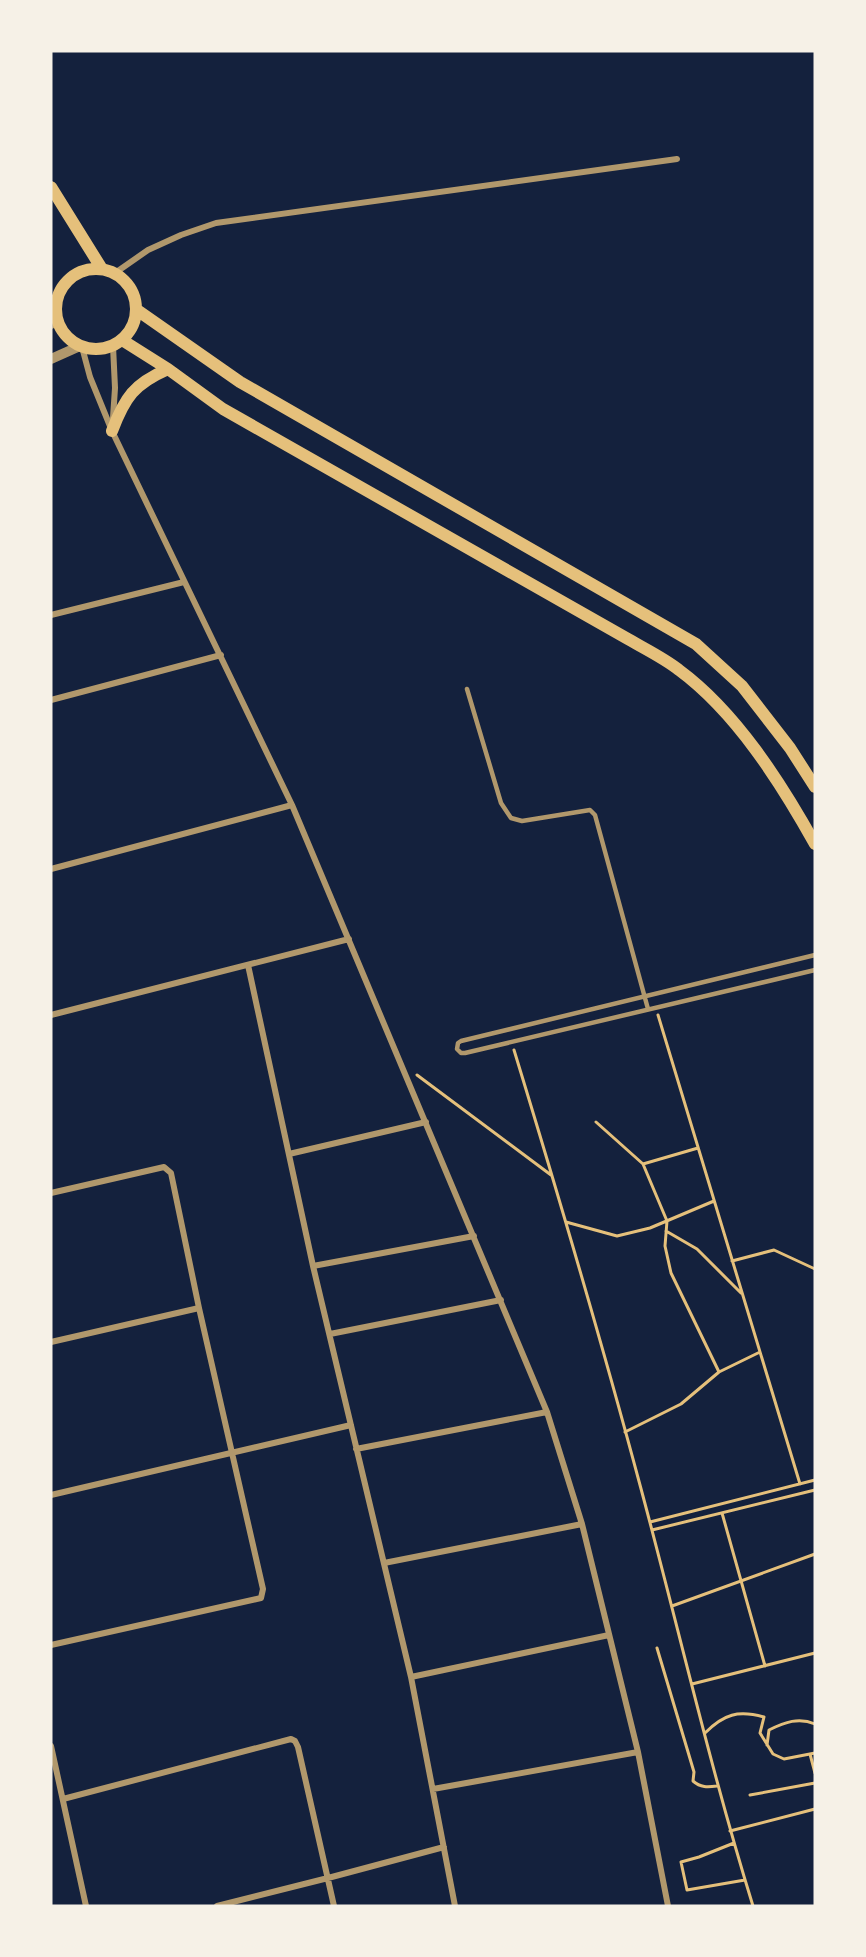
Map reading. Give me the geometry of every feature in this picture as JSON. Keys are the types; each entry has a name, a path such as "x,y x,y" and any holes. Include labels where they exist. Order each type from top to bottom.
{"main road":[{"path":"51,188 102,270"},
{"path":"51,291 55,314 65,333 81,347 92,350 118,343 130,331 137,310 134,295 126,282 115,273 89,270 77,274 67,282 60,292 55,314"},
{"path":"137,310 240,382 696,644 742,686 790,748 815,787"},
{"path":"118,343 168,369 223,409 679,670 721,707 766,765 815,844"},
{"path":"112,431 121,408 133,392 147,378 168,369"}],"street":[{"path":"115,273 148,250 181,234 216,223 677,159"},
{"path":"112,431 118,343"},
{"path":"51,359 81,347 90,377 112,431 292,805 547,1412 582,1524 638,1752 668,1906"},
{"path":"51,615 184,582"},
{"path":"51,700 221,655"},
{"path":"51,869 292,805"},
{"path":"51,1015 349,939"},
{"path":"248,965 313,1266 411,1677 455,1906"},
{"path":"289,1154 426,1122"},
{"path":"51,1193 164,1167 171,1173 231,1453 263,1589 261,1598 51,1645"},
{"path":"313,1266 474,1236"},
{"path":"330,1334 501,1300"},
{"path":"51,1342 199,1308"},
{"path":"356,1449 547,1412"},
{"path":"51,1495 351,1425"},
{"path":"384,1563 582,1524"},
{"path":"411,1677 609,1635"},
{"path":"63,1799 291,1739 295,1741 334,1906"},
{"path":"51,1746 86,1906"},
{"path":"434,1789 638,1752"},
{"path":"217,1906 444,1846"}],"lane":[{"path":"467,689 501,803 511,818 522,821 590,810 595,815 648,1010"},
{"path":"815,955 460,1041 457,1049 465,1053 815,970"}],"path":[{"path":"655,1008 800,1484"},
{"path":"511,1042 566,1222 625,1432 730,1832 753,1906"},
{"path":"401,1063 552,1176"},
{"path":"596,1122 643,1164 667,1221 665,1246 671,1273 719,1372"},
{"path":"643,1164 698,1148"},
{"path":"566,1222 617,1236 650,1228 714,1201"},
{"path":"666,1231 697,1249 742,1294"},
{"path":"732,1261 774,1250 815,1269"},
{"path":"625,1432 681,1404 719,1372 760,1352"},
{"path":"650,1522 815,1480"},
{"path":"652,1530 815,1490"},
{"path":"722,1513 765,1666"},
{"path":"672,1606 815,1554"},
{"path":"657,1648 694,1772 693,1781 699,1786 718,1786"},
{"path":"692,1684 815,1653"},
{"path":"705,1732 716,1721 735,1713 753,1714 764,1717 760,1733 773,1754 784,1759 815,1753"},
{"path":"767,1747 769,1730 786,1722 806,1720 815,1724"},
{"path":"810,1754 815,1773"},
{"path":"750,1795 815,1783"},
{"path":"730,1832 815,1809"},
{"path":"734,1844 681,1862 687,1890 745,1880"}]}
